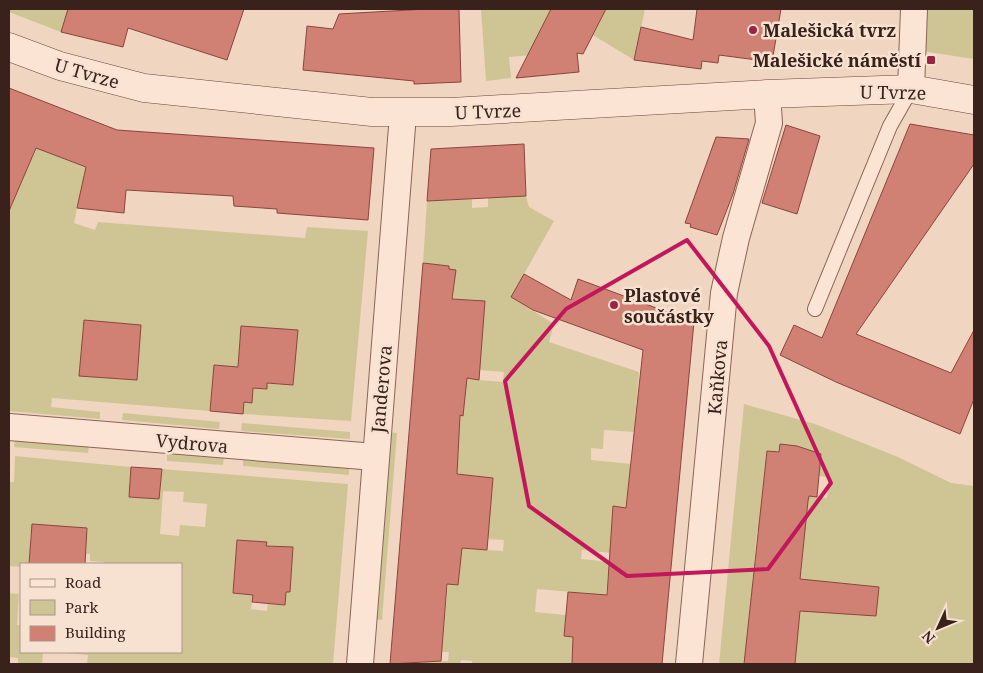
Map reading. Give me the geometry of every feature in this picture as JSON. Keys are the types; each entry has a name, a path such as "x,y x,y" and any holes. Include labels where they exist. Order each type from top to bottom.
{"main road":[{"name":"U Tvrze","path":"9,47 60,66 144,88 283,104 403,114 587,106 767,94 911,89 974,100"}],"street":[{"path":"911,89 914,9"},
{"name":"Kaňkova","path":"689,664 724,293 736,238 769,122 767,94"},
{"name":"Janderova","path":"360,664 403,114"},
{"name":"Vydrova","path":"9,427 375,458"}],"lane":[{"path":"815,309 890,126 911,89"}],"highlighted area":[{"path":"687,240 769,346 831,483 768,569 627,576 529,506 505,381 566,309"}],"green space":[{"path":"9,9 68,9 61,32 9,12"},
{"path":"481,9 551,9 531,55 509,57 511,78 486,81"},
{"path":"606,9 645,9 634,60 593,35"},
{"path":"924,9 974,9 974,59 922,51"},
{"path":"36,146 86,167 74,223 95,230 98,222 305,238 307,227 368,231 351,421 243,414 244,402 252,402 253,388 266,389 267,383 293,385 298,330 241,326 238,367 214,366 210,411 52,398 51,407 100,412 100,419 9,411 9,185 18,189","holes":["84,320 141,325 137,380 80,376"]},
{"path":"526,196 529,207 554,221 511,297 554,324 549,342 639,372 634,432 604,430 603,449 591,448 591,460 631,464 621,554 582,550 581,559 609,562 600,664 584,664 584,653 573,652 572,664 472,664 472,661 461,660 460,664 422,664 422,661 448,661 449,652 442,652 448,584 458,585 460,569 456,473 460,415 463,415 465,401 462,400 484,301 452,299 456,270 449,269 449,266 423,263 427,201 472,199 472,208 488,207 488,198","holes":["479,370 504,372 503,382 478,380","470,475 493,478 492,495 469,493","471,538 504,540 503,551 470,549","537,589 596,594 594,618 535,612","566,618 593,621 591,639 564,636"]},
{"path":"744,404 815,424 898,457 951,483 974,486 974,664 795,664 797,643 769,640 769,629 748,628 744,664 719,664","holes":["780,444 819,476 829,477 827,498 809,496 808,501 775,498 763,489 767,451 779,452","757,531 778,534 777,589 752,586","827,582 879,587 876,616"]},
{"path":"123,413 220,422 219,429 122,420"},
{"path":"242,423 350,432 350,439 241,431"},
{"path":"388,432 397,433 382,620 374,619"},
{"path":"15,439 89,445 88,453 14,447"},
{"path":"167,452 224,456 223,465 167,461"},
{"path":"15,456 131,467 129,497 159,499 162,469 348,484 333,664 87,664 88,655 67,653 182,653 182,563 104,563 90,561 90,554 86,554 87,528 56,526 55,533 31,531 29,563 20,563 20,567 9,566 9,482 14,482","holes":["163,491 184,492 183,502 207,504 205,527 180,525 179,536 160,534","237,540 267,542 266,546 293,547 290,591 286,592 285,605 268,603 267,611 251,609 253,595 233,593"]},
{"path":"243,458 349,467 349,475 243,466"},
{"path":"9,593 19,594 17,625 20,625 20,653 43,653 42,664 18,664 18,658 9,657"}],"building":[{"path":"68,9 244,9 227,60 128,28 123,47 61,32"},
{"path":"459,9 461,82 414,84 414,81 303,70 307,26 333,29 339,14"},
{"path":"551,9 606,9 583,54 577,53 579,72 516,78"},
{"path":"697,9 781,9 772,62 719,55 718,63 702,61 701,69 634,60 641,27 693,40"},
{"path":"9,88 117,130 374,148 368,220 277,213 277,209 234,206 233,196 126,190 124,213 77,208 86,167 36,148 9,211"},
{"path":"910,124 974,135 974,164 856,334 951,373 974,330 974,399 960,434 836,382 780,355 794,325 822,338"},
{"path":"786,125 820,136 797,214 762,203"},
{"path":"716,137 749,139 733,194 717,235 690,227 691,224 685,223"},
{"path":"524,144 526,196 427,201 431,149"},
{"path":"423,263 449,266 449,269 456,270 452,299 485,301 479,380 467,378 463,416 460,415 457,474 493,478 487,550 462,548 458,585 447,584 441,661 390,664"},
{"path":"524,274 571,300 578,279 694,322 662,664 572,664 573,637 564,636 568,592 607,595 613,506 626,508 643,350 533,310 511,297"},
{"path":"84,320 141,325 137,380 79,376"},
{"path":"241,326 298,330 293,385 267,383 267,389 253,388 252,403 244,402 243,414 210,411 214,365 238,367"},
{"path":"780,444 797,446 821,454 817,497 809,496 808,501 800,579 879,587 876,616 800,611 795,664 744,664 767,451 779,452"},
{"path":"131,467 162,469 159,499 129,497"},
{"path":"32,524 87,528 85,563 29,563"},
{"path":"237,540 267,542 266,546 293,547 290,592 286,592 285,605 252,602 253,595 233,593"}],"place":[{"name":"Malešická tvrz","path":"753,30"},
{"name":"Malešické náměstí","path":"931,60"},
{"name":"Plastové součástky","path":"614,305"}]}
